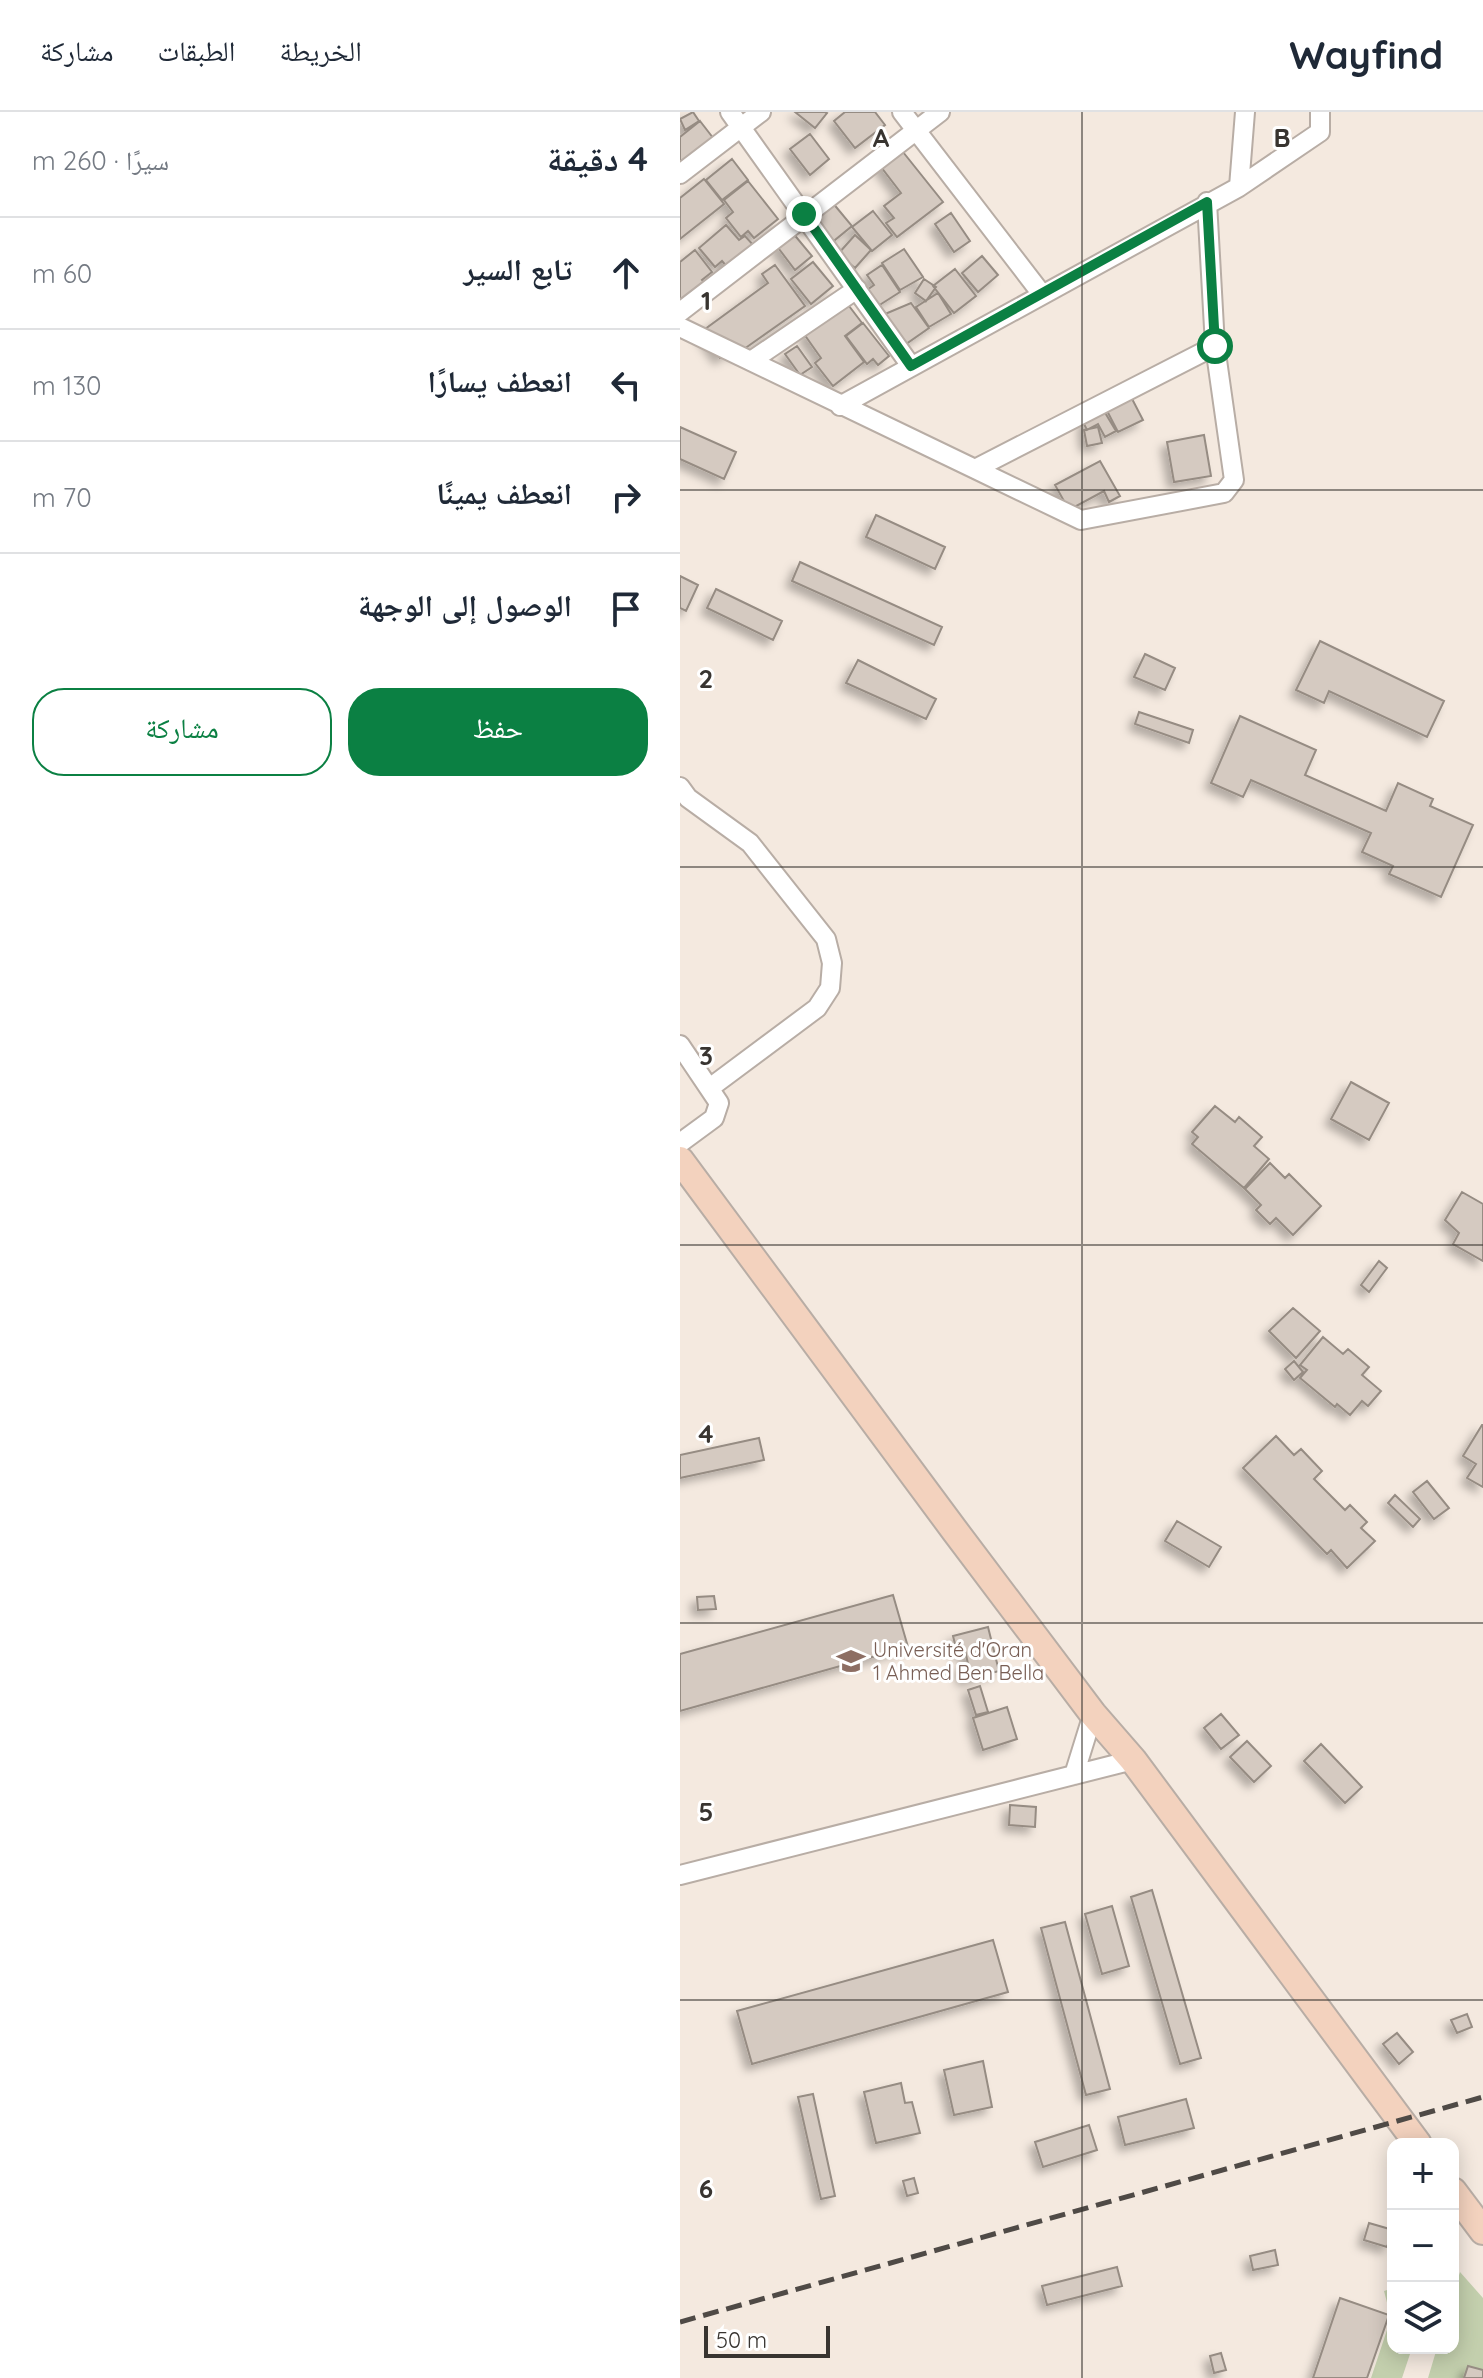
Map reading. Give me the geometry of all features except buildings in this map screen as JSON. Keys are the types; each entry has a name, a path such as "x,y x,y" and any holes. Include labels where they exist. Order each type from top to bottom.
{"main road":[{"path":"680,1160 1414,2138"},
{"path":"1459,2199 1483,2231"}],"street":[{"path":"680,174 736,119 761,112"},
{"path":"902,112 1041,293"},
{"path":"680,312 940,112"},
{"path":"1239,187 1245,112"},
{"path":"840,406 1239,187 1320,132 1320,112"},
{"path":"736,119 911,366"},
{"path":"680,327 1081,520 1224,493 1234,480 1215,346 1207,202"},
{"path":"751,361 857,289"},
{"path":"975,469 1215,346"},
{"path":"680,787 688,798 750,843 826,939 831,951 832,977 826,999 711,1087"},
{"path":"680,1045 719,1103 719,1111 680,1143"},
{"path":"1074,1775 1093,1714"},
{"path":"680,1875 1133,1760"}],"green space":[{"path":"1460,2272 1483,2298 1483,2378 1428,2378 1435,2354 1459,2354"},
{"path":"1387,2330 1387,2354 1410,2354 1402,2378 1371,2378"}],"railway":[{"path":"680,2322 1483,2097"}],"place":[{"name":"Université d'Oran 1 Ahmed Ben Bella","path":"851,1661"}],"route":[{"path":"804,214 911,366 1207,202 1215,346"}]}
